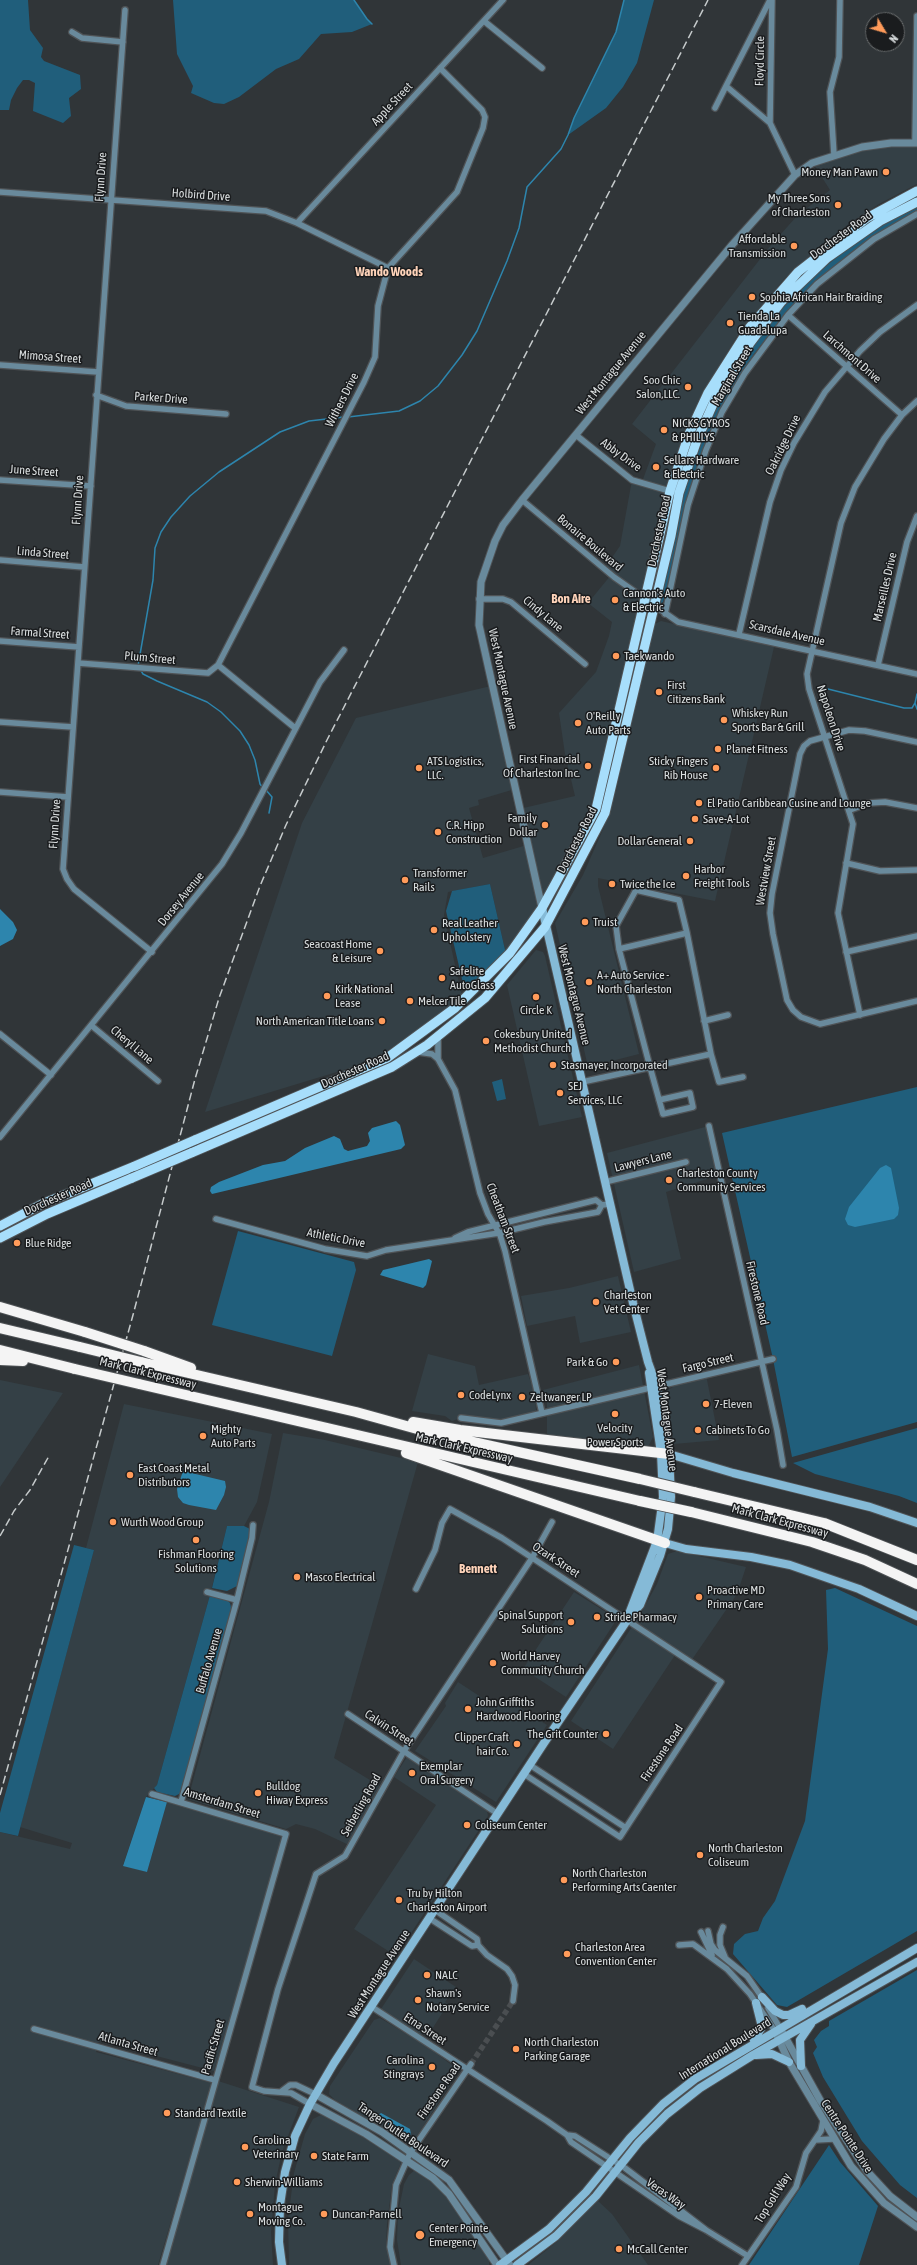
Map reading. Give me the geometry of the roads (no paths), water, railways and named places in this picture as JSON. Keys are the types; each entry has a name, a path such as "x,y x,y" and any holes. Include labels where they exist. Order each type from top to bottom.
{"highway":[{"path":"0,1307 144,1351 232,1383"},
{"name":"Mark Clark Expressway","path":"0,1328 356,1412 428,1432 776,1510 845,1531 917,1560"},
{"name":"Mark Clark Expressway","path":"0,1350 320,1428 691,1512 812,1542 865,1560 917,1584"},
{"path":"0,1360 75,1369"},
{"path":"356,1412 460,1430 665,1454"},
{"path":"320,1428 411,1455 661,1542"},
{"path":"845,1531 870,1536 917,1554"}],"main road":[{"name":"Dorchester Road","path":"0,1226 42,1204 135,1166 387,1058 446,1016 466,999 510,953 542,908 596,810 646,600 689,434 708,393 750,327 774,297 798,272 828,247 868,218 917,191"},
{"name":"Dorchester Road","path":"0,1238 47,1214 392,1067 438,1038 485,998 545,927 605,813 655,607 674,492 718,393 750,343 781,302 827,258 880,221 917,202"},
{"name":"West Montague Avenue","path":"282,2265 279,2242 280,2205 285,2172 295,2136 315,2094 429,1918 628,1619 661,1542 665,1454 653,1387 648,1362 606,1205 605,1182 545,927 542,908"},
{"path":"665,1454 733,1473 870,1507 917,1523"},
{"path":"661,1542 686,1549 790,1565 859,1589 917,1616"},
{"name":"International Boulevard","path":"503,2264 549,2229 586,2192 630,2138 664,2104 695,2079 745,2048 917,1948"},
{"name":"International Boulevard","path":"517,2265 556,2236 594,2198 667,2114 700,2088 753,2055 914,1963"},
{"path":"759,2000 775,2011 786,2016 794,2014 820,1998 834,1996"},
{"path":"745,2048 758,2035 762,2027 759,2000"},
{"path":"801,2066 800,2040 814,2020"},
{"path":"753,2055 772,2054 789,2062"}],"street":[{"name":"Apple Street","path":"297,223 503,0"},
{"name":"Floyd Circle","path":"715,108 771,0"},
{"name":"Floyd Circle","path":"770,123 771,0"},
{"path":"834,155 830,92 839,57 840,0"},
{"name":"Flynn Drive","path":"125,10 96,395 91,486 63,869 66,879 74,889 152,952"},
{"path":"916,142 917,16"},
{"path":"484,21 542,68"},
{"path":"72,32 82,38 123,42"},
{"name":"Withers Drive","path":"218,665 375,357 378,306 388,268 457,192 483,128 485,117 482,110 440,68"},
{"name":"Floyd Circle","path":"726,86 770,123 795,175"},
{"name":"West Montague Avenue","path":"542,908 484,654 479,626 479,599 487,560 495,541 503,525 522,500 732,245 795,175 812,163 862,147 891,143 916,142"},
{"name":"Holbird Drive","path":"0,192 266,211 297,223 388,268"},
{"name":"Marginal Street","path":"665,614 688,505 706,450 722,412 745,373 788,315 817,284 874,239 917,214"},
{"name":"Oakridge Drive","path":"739,634 770,502 781,470 812,411 846,368 880,332 917,305"},
{"name":"Larchmont Drive","path":"788,315 846,368 902,415"},
{"name":"Mimosa Street","path":"0,365 98,372"},
{"name":"Parker Drive","path":"96,395 126,406 226,414"},
{"name":"Napoleon Drive","path":"860,1015 838,913 846,863 853,832 850,810 809,689 807,674 841,524 870,460 902,415 917,401"},
{"name":"Abby Drive","path":"576,435 632,480 674,492"},
{"name":"June Street","path":"0,480 91,486"},
{"name":"Bonaire Boulevard","path":"522,500 614,577 655,607"},
{"name":"Marseilles Drive","path":"878,665 907,542 917,516"},
{"name":"Linda Street","path":"0,560 84,567"},
{"name":"Cindy Lane","path":"479,599 503,599 511,602 585,664"},
{"name":"Scarsdale Avenue","path":"655,607 678,622 739,634 917,674"},
{"name":"Farmal Street","path":"0,641 79,647"},
{"name":"Dorsey Avenue","path":"0,1137 92,1026 222,864 241,833 320,682 344,650"},
{"name":"Plum Street","path":"78,663 174,672 208,673 218,665"},
{"path":"218,665 295,728"},
{"path":"0,722 74,727"},
{"name":"Westview Street","path":"917,742 865,731 849,730 810,741 800,754 772,894 770,913 787,1000 792,1010 810,1022 820,1024 917,1001"},
{"path":"0,792 68,797"},
{"path":"850,810 869,803 885,802 917,808"},
{"path":"846,863 880,871 917,870"},
{"path":"659,1100 690,1093 693,1107 663,1114 659,1100 650,1067 619,950 616,926 636,890 679,900 711,1054 719,1082 743,1077"},
{"path":"619,950 687,933"},
{"path":"846,952 917,936"},
{"path":"704,1021 728,1015"},
{"name":"Cheryl Lane","path":"92,1026 158,1081"},
{"path":"0,1034 51,1075"},
{"name":"Cheatham Street","path":"438,1038 438,1058 455,1090 480,1193 499,1233 505,1251 542,1413"},
{"path":"416,1052 432,1054 438,1058"},
{"path":"582,1082 711,1054"},
{"name":"Firestone Road","path":"709,1126 762,1362 783,1465"},
{"name":"Lawyers Lane","path":"605,1182 686,1162"},
{"name":"Athletic Drive","path":"216,1219 325,1249 367,1256 386,1250 499,1233 544,1222 598,1212 606,1205 596,1200 468,1232 453,1239"},
{"name":"Fargo Street","path":"461,1418 501,1423 773,1359"},
{"name":"Ozark Street","path":"416,1589 432,1555 442,1523 450,1508 502,1538 628,1619 721,1682"},
{"name":"Seiberling Road","path":"310,2104 292,2093 282,2091 264,2091 252,2087 278,1989 316,1874 345,1856 404,1751 532,1558 552,1522"},
{"name":"Buffalo Avenue","path":"181,1802 237,1600 252,1538 253,1525"},
{"path":"207,1592 237,1600"},
{"name":"Firestone Road","path":"524,1774 620,1836 721,1682"},
{"name":"Calvin Street","path":"348,1714 498,1814"},
{"path":"530,1765 626,1828"},
{"name":"Amsterdam Street","path":"152,1794 286,1834"},
{"name":"Pacific Street","path":"163,2265 286,1834"},
{"path":"435,1910 478,1939 478,1944 487,1956 507,1969 512,1976 515,1985 512,2001"},
{"path":"429,1918 472,1946 478,1944"},
{"path":"723,1927 720,1935 720,1945 726,1958"},
{"path":"708,1931 711,1944 715,1950 747,1976 782,2039"},
{"path":"701,1932 714,1958"},
{"path":"679,1945 693,1944 714,1958 759,2000"},
{"name":"Etna Street","path":"372,2007 469,2067 567,2135 571,2142 610,2163 618,2169"},
{"name":"Atlanta Street","path":"34,2029 215,2080"},
{"name":"Centre Pointe Drive","path":"782,2039 789,2062 833,2139 851,2166 884,2203 917,2227"},
{"name":"Centre Pointe Drive","path":"782,2039 801,2066 860,2160 890,2196 917,2217"},
{"name":"Firestone Road","path":"394,2265 390,2247 396,2185 411,2151 469,2067"},
{"name":"Seiberling Road","path":"282,2091 290,2085 296,2085 315,2094"},
{"name":"Tanger Outlet Boulevard","path":"315,2094 356,2116 411,2151 441,2173 456,2188 503,2264"},
{"name":"Tanger Outlet Boulevard","path":"310,2104 366,2134 433,2178 449,2194 503,2264"},
{"name":"Top Golf Way","path":"742,2265 796,2187 806,2153 821,2131 823,2121"},
{"path":"815,2140 833,2139"},
{"name":"Veras Way","path":"618,2169 689,2223 706,2230"},
{"name":"Veras Way","path":"618,2169 706,2230 748,2256"}],"waterway":[{"path":"354,0 372,24"},
{"path":"348,417 399,411 420,401 438,386 462,355 477,331 507,261 519,228 527,187 561,149 574,118 616,32 624,0"},
{"path":"138,666 153,580 155,548 161,532 171,517 190,496 219,472 280,432 309,421 344,417"},
{"path":"140,669 143,674 207,702 221,712 240,731 249,745 255,760 260,784 263,788"},
{"path":"820,687 904,708 912,708 917,694"},
{"path":"915,703 917,709"},
{"path":"266,790 272,797 269,813"}],"tunnel":[{"path":"471,2064 513,2001"}],"railway":[{"path":"0,1795 133,1315 195,1079 219,998 260,886 286,825 327,740 708,0"},
{"path":"0,1536 14,1511 30,1490 49,1456"}],"place":[{"name":"Money Man Pawn","path":"886,172"},
{"name":"My Three Sons of Charleston","path":"838,205"},
{"name":"Affordable Transmission","path":"794,246"},
{"name":"Sophia African Hair Braiding","path":"752,297"},
{"name":"Tienda La Guadalupa","path":"730,323"},
{"name":"Soo Chic Salon,LLC.","path":"688,387"},
{"name":"NICKS GYROS & PHILLYS","path":"664,430"},
{"name":"Sellars Hardware & Electric","path":"656,467"},
{"name":"Cannon's Auto & Electric","path":"615,600"},
{"name":"Taekwando","path":"616,656"},
{"name":"First Citizens Bank","path":"659,692"},
{"name":"Whiskey Run Sports Bar & Grill","path":"724,720"},
{"name":"O'Reilly Auto Parts","path":"578,723"},
{"name":"Planet Fitness","path":"718,749"},
{"name":"First Financial Of Charleston Inc.","path":"588,766"},
{"name":"ATS Logistics, LLC.","path":"419,768"},
{"name":"Sticky Fingers Rib House","path":"716,768"},
{"name":"El Patio Caribbean Cusine and Lounge","path":"699,803"},
{"name":"Save-A-Lot","path":"695,819"},
{"name":"Family Dollar","path":"545,825"},
{"name":"C.R. Hipp Construction","path":"438,832"},
{"name":"Dollar General","path":"690,841"},
{"name":"Harbor Freight Tools","path":"686,876"},
{"name":"Transformer Rails","path":"405,880"},
{"name":"Twice the Ice","path":"612,884"},
{"name":"Truist","path":"585,922"},
{"name":"Real Leather Upholstery","path":"434,930"},
{"name":"Seacoast Home & Leisure","path":"380,951"},
{"name":"Safelite AutoGlass","path":"442,978"},
{"name":"A+ Auto Service - North Charleston","path":"589,982"},
{"name":"Kirk National Lease","path":"327,996"},
{"name":"Circle K","path":"536,997"},
{"name":"Melcer Tile","path":"410,1001"},
{"name":"North American Title Loans","path":"382,1021"},
{"name":"Cokesbury United Methodist Church","path":"486,1041"},
{"name":"Stasmayer, Incorporated","path":"553,1065"},
{"name":"SEJ Services, LLC","path":"560,1093"},
{"name":"Charleston County Community Services","path":"669,1180"},
{"name":"Blue Ridge","path":"17,1243"},
{"name":"Charleston Vet Center","path":"596,1302"},
{"name":"Park & Go","path":"616,1362"},
{"name":"CodeLynx","path":"461,1395"},
{"name":"Zeltwanger LP","path":"522,1397"},
{"name":"7-Eleven","path":"706,1404"},
{"name":"Velocity Power Sports","path":"615,1414"},
{"name":"Cabinets To Go","path":"698,1430"},
{"name":"Mighty Auto Parts","path":"203,1436"},
{"name":"East Coast Metal Distributors","path":"130,1475"},
{"name":"Wurth Wood Group","path":"113,1522"},
{"name":"Fishman Flooring Solutions","path":"196,1540"},
{"name":"Masco Electrical","path":"297,1577"},
{"name":"Proactive MD Primary Care","path":"699,1597"},
{"name":"Stride Pharmacy","path":"597,1617"},
{"name":"Spinal Support Solutions","path":"571,1622"},
{"name":"World Harvey Community Church","path":"493,1663"},
{"name":"John Griffiths Hardwood Flooring","path":"468,1709"},
{"name":"The Grit Counter","path":"606,1734"},
{"name":"Clipper Craft hair Co.","path":"517,1744"},
{"name":"Exemplar Oral Surgery","path":"412,1773"},
{"name":"Bulldog Hiway Express","path":"258,1793"},
{"name":"Coliseum Center","path":"467,1825"},
{"name":"North Charleston Coliseum","path":"700,1855"},
{"name":"North Charleston Performing Arts Caenter","path":"564,1880"},
{"name":"Tru by Hilton Charleston Airport","path":"399,1900"},
{"name":"Charleston Area Convention Center","path":"567,1954"},
{"name":"NALC","path":"427,1975"},
{"name":"Shawn's Notary Service","path":"418,2000"},
{"name":"North Charleston Parking Garage","path":"516,2049"},
{"name":"Carolina Stingrays","path":"432,2067"},
{"name":"Standard Textile","path":"167,2113"},
{"name":"Carolina Veterinary","path":"245,2147"},
{"name":"State Farm","path":"314,2156"},
{"name":"Sherwin-Williams","path":"237,2182"},
{"name":"Montague Moving Co.","path":"250,2214"},
{"name":"Duncan-Parnell","path":"324,2214"},
{"name":"Center Pointe Emergency","path":"420,2235"},
{"name":"McCall Center","path":"619,2249"}],"district":[{"name":"Wando Woods","path":"389,272"},
{"name":"Bon Aire","path":"571,599"},
{"name":"Bennett","path":"478,1569"}]}
